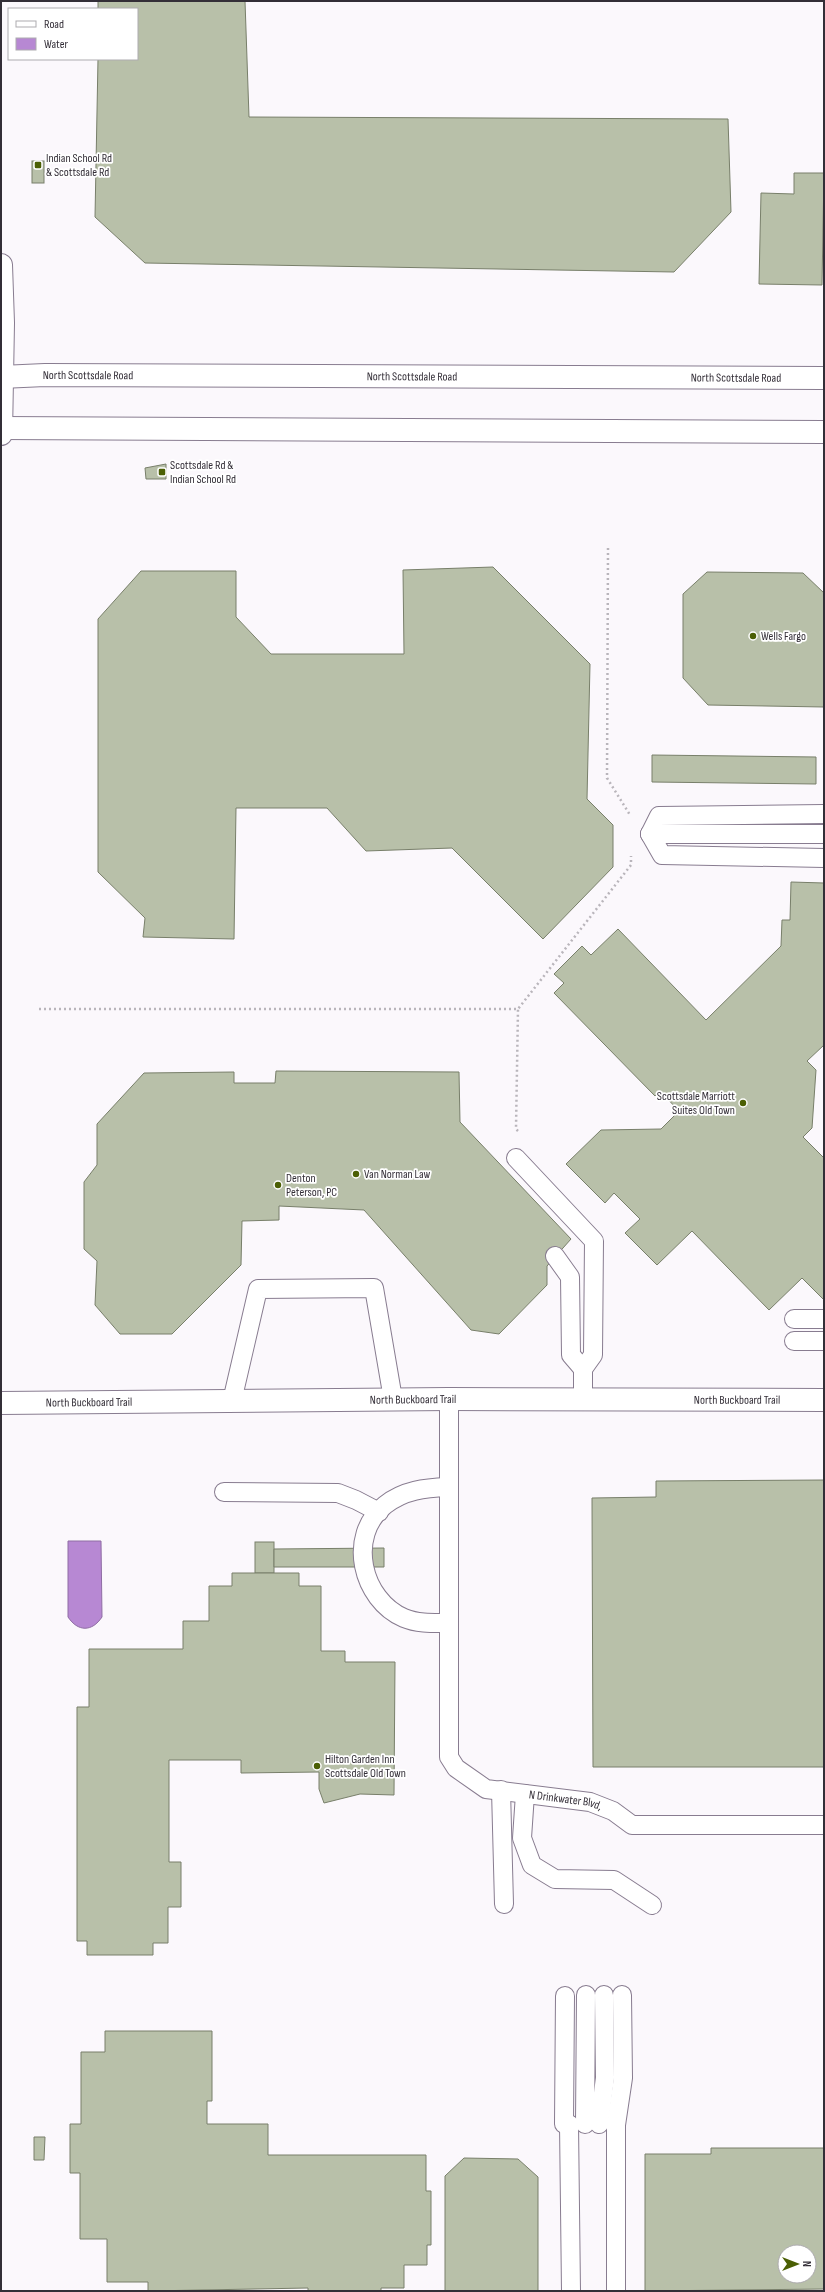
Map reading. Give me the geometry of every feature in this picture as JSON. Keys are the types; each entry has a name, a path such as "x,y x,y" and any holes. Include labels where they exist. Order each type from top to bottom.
{"main road":[{"path":"1,265 3,323 1,434"},
{"name":"North Scottsdale Road","path":"2,377 824,378"},
{"path":"1,428 824,432"},
{"name":"North Buckboard Trail","path":"1,1403 393,1399 824,1400"}],"lane":[{"path":"650,834 659,816 824,814"},
{"path":"650,834 824,834"},
{"path":"650,834 662,855 824,858"},
{"path":"516,1158 594,1241 593,1355 584,1369 583,1399"},
{"path":"555,1256 570,1277 571,1355 584,1369"},
{"path":"232,1400 258,1289 374,1288 393,1399"},
{"path":"794,1319 824,1319"},
{"path":"794,1341 824,1341"},
{"name":"N Drinkwater Blvd,","path":"450,1399 448,1487 450,1757 456,1768 467,1778 486,1789 590,1802 613,1811 632,1825 824,1825"},
{"path":"448,1487 426,1488 404,1493 384,1505 371,1523 363,1545 364,1568 371,1589 386,1607 405,1619 427,1623 450,1623"},
{"path":"224,1492 338,1493 356,1500 379,1512"},
{"path":"501,1790 504,1904"},
{"path":"525,1794 522,1838 532,1865 555,1879 614,1880 652,1905"},
{"path":"571,2291 586,1995"},
{"path":"579,2124 605,2078 604,1995"},
{"path":"616,2291 616,2125 623,2078 622,1995"},
{"path":"565,1996 579,2124"}],"path":[{"path":"608,548 607,778 630,815 630,822"},
{"path":"39,1009 518,1009 631,865 631,851"}],"water":[{"path":"68,1541 101,1541 102,1617 98,1622 89,1628 81,1628 72,1622 68,1617"}],"building":[{"path":"98,1 245,1 249,117 728,119 731,212 674,272 145,263 95,217 98,60 138,60 138,8 98,8"},
{"path":"32,161 44,161 44,183 32,183"},
{"path":"794,173 824,173 822,285 759,284 761,193 794,194"},
{"path":"166,464 166,479 146,479 145,468"},
{"path":"493,567 590,664 587,799 613,825 613,867 543,939 452,848 366,851 327,808 236,808 234,939 143,937 145,918 98,872 98,619 141,571 236,571 236,617 271,654 404,654 403,570"},
{"name":"Wells Fargo","path":"707,572 803,573 824,593 824,707 708,705 683,678 683,594"},
{"path":"652,755 816,757 816,784 652,782"},
{"name":"Scottsdale Marriott Suites Old Town","path":"791,882 824,883 824,1045 807,1061 816,1070 812,1128 803,1137 824,1158 824,1300 802,1278 769,1310 692,1231 657,1265 625,1233 640,1219 614,1193 605,1203 566,1164 601,1130 661,1129 679,1111 660,1091 655,1096 554,993 564,983 554,974 582,946 591,955 618,929 706,1020 781,946 782,920 790,920"},
{"path":"276,1071 459,1072 460,1122 571,1239 547,1266 547,1285 499,1334 471,1330 364,1210 279,1206 279,1220 242,1221 241,1265 172,1334 120,1334 95,1305 97,1261 84,1249 84,1182 97,1165 97,1124 144,1073 234,1072 234,1083 275,1083"},
{"path":"824,1480 824,1767 593,1767 592,1498 656,1497 656,1481"},
{"path":"255,1542 274,1542 274,1573 255,1573"},
{"path":"384,1548 384,1567 274,1567 274,1549"},
{"name":"Hilton Garden Inn Scottsdale Old Town","path":"232,1573 299,1573 299,1586 321,1586 321,1651 345,1651 345,1662 395,1662 394,1795 360,1794 324,1803 319,1789 319,1772 241,1773 241,1760 169,1760 169,1862 181,1862 181,1907 168,1907 168,1943 153,1943 153,1955 87,1955 87,1941 77,1941 77,1707 89,1707 89,1649 183,1649 183,1621 209,1621 209,1586 232,1586"},
{"path":"105,2031 212,2031 212,2101 207,2101 207,2124 268,2124 268,2155 426,2155 426,2191 431,2191 431,2245 427,2245 427,2265 404,2265 404,2288 381,2288 381,2291 308,2291 308,2288 148,2291 148,2282 107,2282 107,2239 80,2239 80,2173 70,2173 70,2124 81,2124 81,2052 105,2052"},
{"path":"34,2137 45,2137 44,2160 34,2160"},
{"path":"711,2148 824,2148 824,2289 645,2291 645,2154 711,2154"},
{"path":"464,2158 518,2159 538,2177 538,2291 445,2291 445,2176"}],"place":[{"name":"Indian School Rd & Scottsdale Rd","path":"38,165"},
{"name":"Scottsdale Rd & Indian School Rd","path":"162,472"},
{"name":"Wells Fargo","path":"753,636"},
{"name":"Scottsdale Marriott Suites Old Town","path":"743,1103"},
{"name":"Van Norman Law","path":"356,1174"},
{"name":"Denton Peterson, PC","path":"278,1185"},
{"name":"Hilton Garden Inn Scottsdale Old Town","path":"317,1766"}]}
